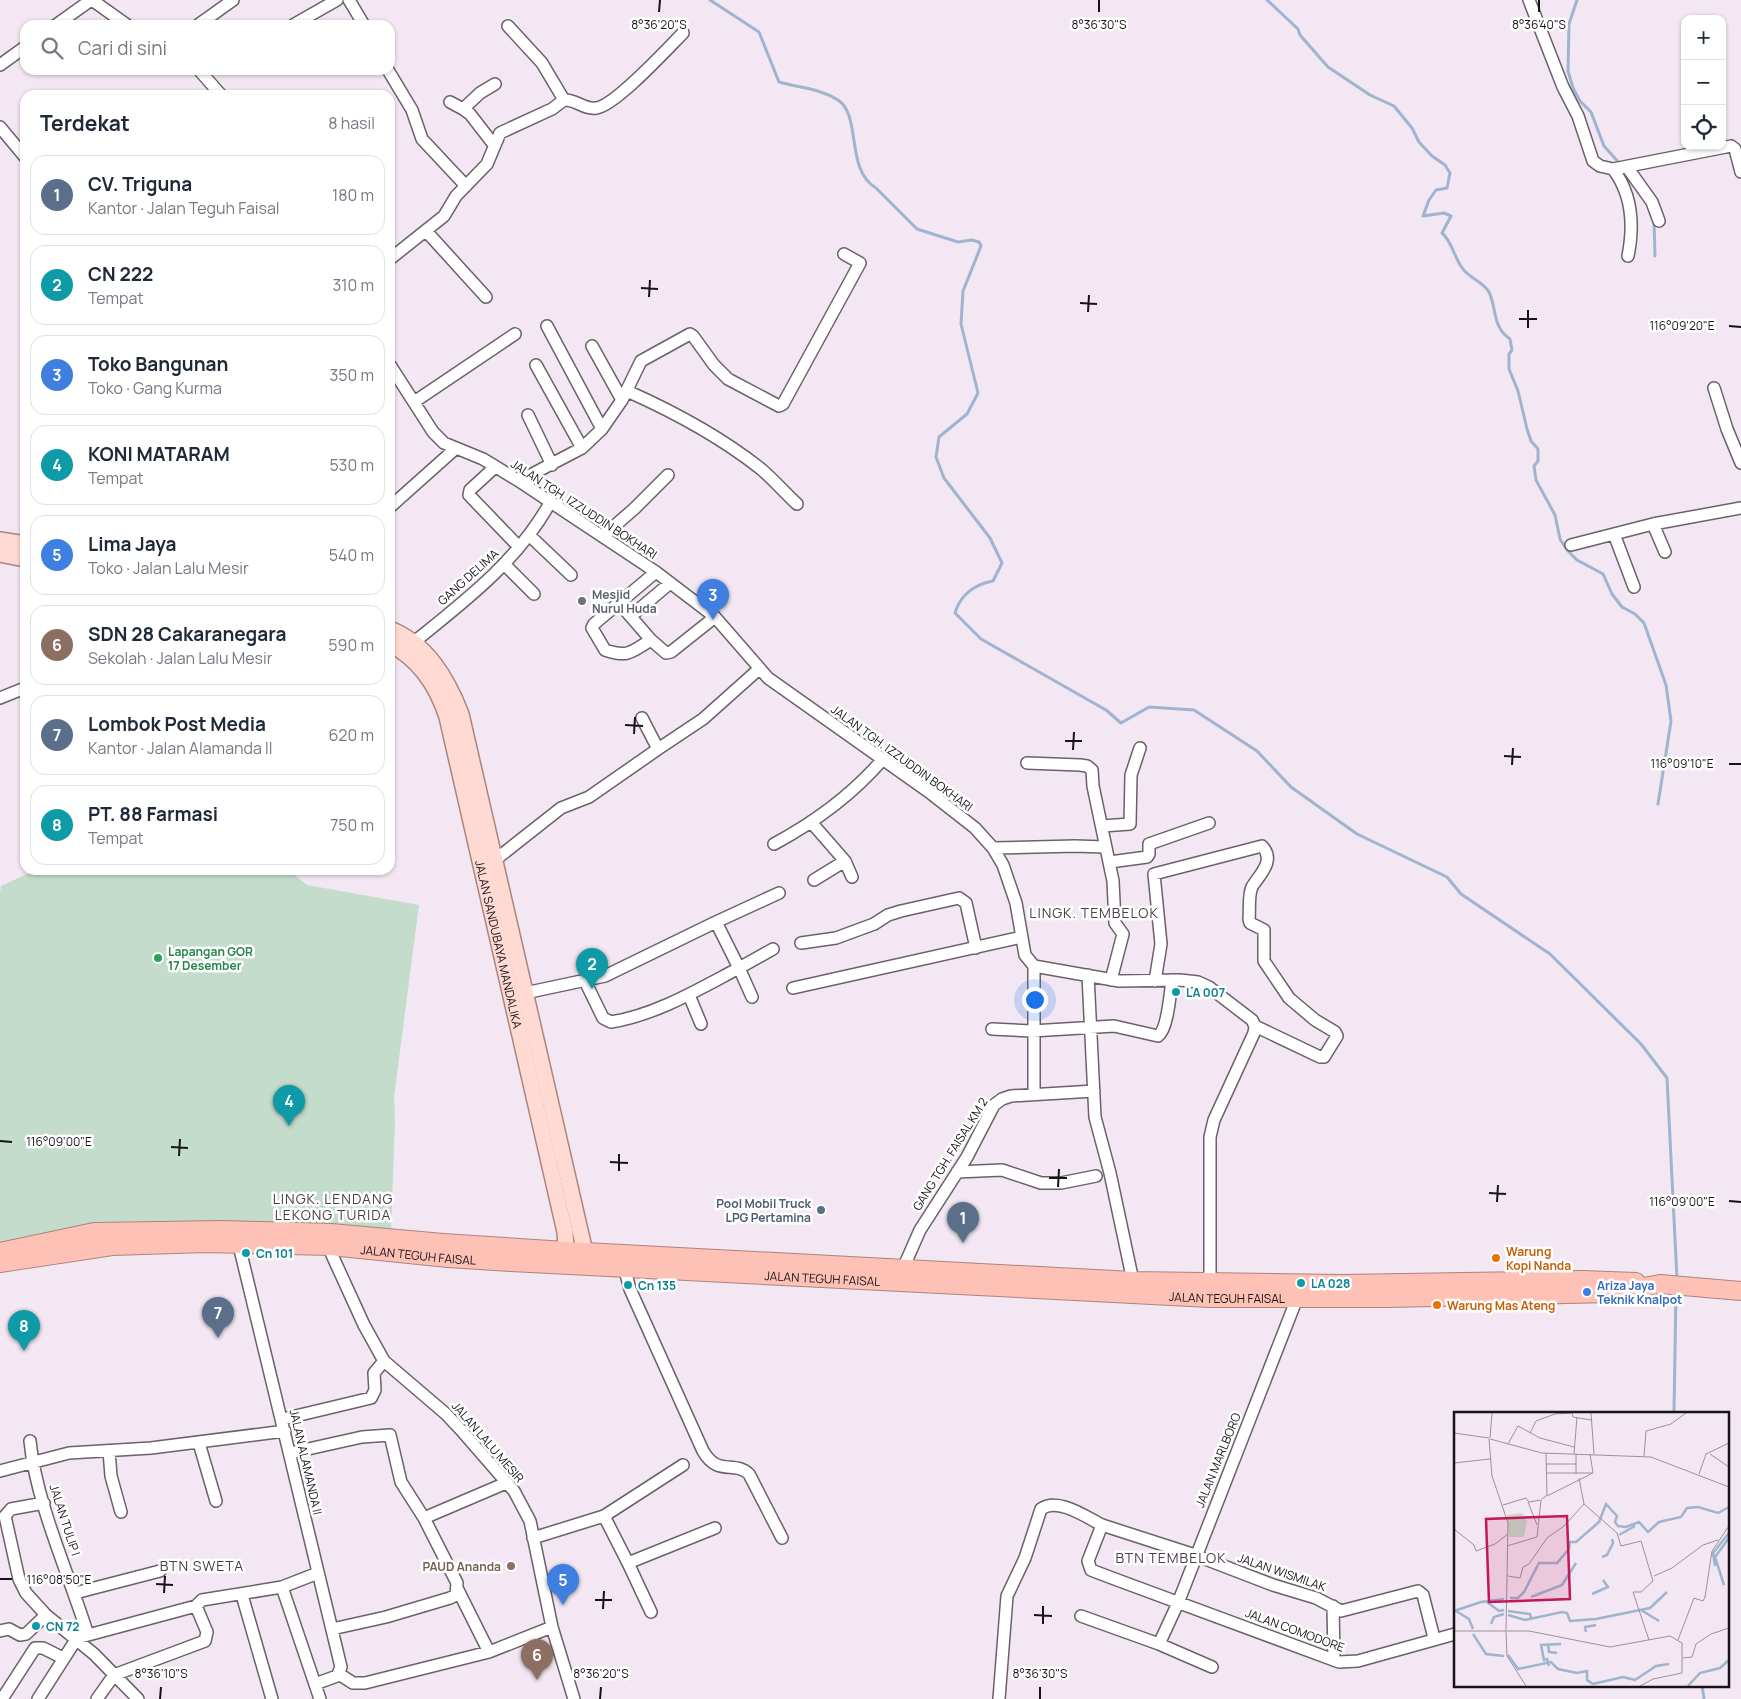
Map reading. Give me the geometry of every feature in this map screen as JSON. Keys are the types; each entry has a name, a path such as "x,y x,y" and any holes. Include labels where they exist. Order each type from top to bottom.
{"highway":[{"name":"JALAN TEGUH FAISAL","path":"0,1252 94,1232 154,1238 237,1237 443,1243 566,1258 1210,1290 1297,1291 1583,1280 1630,1281 1741,1291"},
{"name":"JALAN TEGUH FAISAL","path":"0,1263 154,1238"},
{"name":"JALAN TEGUH FAISAL","path":"900,1275 1133,1281 1210,1290"}],"main road":[{"path":"1,546 20,544"},
{"path":"1,546 20,556"},
{"path":"395,632 414,642 429,657 450,687 460,714 494,860 491,882 525,993 530,1052 585,1258"},
{"name":"JALAN SANDUBAYA MANDALIKA","path":"395,648 418,664 432,684 444,707 491,882 530,1052 565,1232 566,1258"}],"street":[{"path":"63,20 92,0 120,20"},
{"path":"205,20 233,0"},
{"path":"302,20 337,0"},
{"path":"349,0 361,20"},
{"path":"1529,0 1563,87 1578,116 1592,161 1600,166 1613,169 1731,146 1736,149 1741,172"},
{"path":"508,26 542,63 564,100 588,108 607,105 683,34"},
{"path":"0,65 20,51"},
{"path":"206,75 217,90"},
{"path":"391,75 412,110 422,139 466,186"},
{"path":"463,109 495,84"},
{"path":"395,255 444,216 456,196 487,164 500,133 552,109 564,100"},
{"path":"450,102 470,114 494,145"},
{"path":"0,127 20,151"},
{"path":"1627,167 1652,202 1659,221"},
{"path":"1613,169 1622,182 1630,211 1632,235 1628,256"},
{"path":"426,231 486,297"},
{"path":"519,481 582,448 602,429 625,395 641,361 692,334 714,365 728,378 779,406 783,404 860,263 844,254"},
{"path":"547,326 602,429"},
{"path":"414,402 515,334"},
{"path":"592,346 625,395 672,411 762,470 797,504"},
{"path":"536,365 582,448"},
{"name":"JALAN TGH. IZZUDDIN BOKHARI","path":"395,373 434,432 444,443 496,467 551,501 656,572 715,617 759,669 783,689 956,811 993,848 1003,865 1010,882 1025,955 1034,966"},
{"path":"1714,388 1741,463"},
{"path":"528,415 552,464"},
{"path":"395,503 455,449"},
{"path":"496,467 470,490 469,495 519,547"},
{"path":"603,536 668,475"},
{"name":"GANG DELIMA","path":"414,642 504,564 529,535 551,501"},
{"path":"1571,544 1652,524 1741,508"},
{"path":"1652,524 1665,552"},
{"path":"1614,534 1634,587"},
{"path":"529,535 571,575"},
{"path":"504,564 534,594"},
{"path":"651,640 623,655 605,650 593,632 593,626 656,572"},
{"path":"631,616 670,584"},
{"path":"619,603 651,640 665,652 670,653 715,617"},
{"path":"494,860 561,808 589,797 703,719 759,669"},
{"path":"0,698 20,690"},
{"path":"642,718 658,749"},
{"path":"1102,826 1130,824 1132,774 1140,748"},
{"path":"774,844 811,822 852,791 883,759"},
{"path":"1027,763 1080,765 1090,768 1110,862 1115,892 1116,923 1122,934 1111,980"},
{"path":"811,822 845,861 852,877"},
{"path":"1110,862 1148,856 1149,844 1209,824"},
{"path":"1034,1094 1032,1031 1034,966 1111,980 1155,981 1190,980 1209,987 1247,1015 1255,1026 1320,1057 1324,1057 1336,1036 1335,1032 1315,1020 1289,998 1264,961 1264,930 1250,923 1249,919 1252,888 1266,870 1264,847 1259,846 1149,875 1161,944 1155,981"},
{"path":"993,848 1106,847"},
{"path":"814,880 845,861"},
{"path":"525,993 605,976 779,893"},
{"path":"801,943 836,938 874,924 888,915 901,910 959,898 966,903 976,948"},
{"path":"716,922 752,997"},
{"path":"793,988 1022,938"},
{"path":"586,981 603,1018 611,1022 648,1012 689,995 773,949"},
{"path":"1088,975 1095,1117 1110,1173 1133,1281"},
{"path":"992,1029 1032,1031 1114,1026 1154,1035 1160,1034 1166,1016 1172,980"},
{"path":"689,995 701,1024"},
{"path":"1210,1290 1211,1131 1255,1026"},
{"name":"GANG TGH. FAISAL KM 2","path":"900,1275 920,1230 977,1139 994,1105 1002,1099 1012,1096 1094,1091"},
{"path":"957,1172 1002,1170 1041,1183 1061,1183 1096,1176"},
{"name":"JALAN ALAMANDA II","path":"237,1237 341,1666 340,1674"},
{"name":"JALAN LALU MESIR","path":"331,1239 332,1255 364,1325 384,1361 446,1414 506,1483 528,1514 552,1627 574,1699"},
{"path":"622,1260 634,1298 703,1451 709,1460 717,1466 744,1470 749,1474 782,1538"},
{"name":"JALAN MARLBORO","path":"1158,1644 1178,1603 1297,1291"},
{"path":"0,1471 69,1453 199,1443 284,1425 371,1398 375,1390 374,1373 384,1361"},
{"path":"290,1453 362,1437 389,1434 392,1438 401,1482 424,1518 489,1652"},
{"name":"JALAN TULIP I","path":"30,1441 32,1462 44,1504 75,1593 83,1636"},
{"path":"199,1443 216,1501"},
{"path":"109,1451 111,1476 121,1512"},
{"path":"533,1538 604,1516 683,1466"},
{"path":"424,1518 506,1483"},
{"path":"44,1504 12,1509 5,1517 19,1579 26,1593 46,1614 83,1636 114,1674 138,1699"},
{"name":"JALAN WISMILAK","path":"999,1699 1007,1596 1025,1558 1041,1510 1044,1507 1062,1507 1102,1525 1195,1555 1343,1611 1418,1591 1423,1595 1434,1638"},
{"path":"604,1516 651,1612"},
{"name":"JALAN COMODORE","path":"1102,1525 1088,1563 1090,1570 1334,1658 1339,1662 1351,1662 1434,1638 1454,1634"},
{"path":"628,1563 715,1528"},
{"path":"75,1593 160,1571"},
{"path":"38,1699 63,1658 83,1636 196,1606 208,1599 282,1587 318,1573"},
{"path":"282,1587 320,1699"},
{"path":"332,1629 386,1617 450,1598 456,1595 457,1588"},
{"path":"242,1595 272,1699"},
{"path":"97,1699 114,1674 204,1642 207,1632 196,1606"},
{"path":"1333,1606 1334,1658"},
{"path":"0,1631 9,1629 20,1635 26,1634 46,1614"},
{"path":"1081,1616 1212,1666"},
{"path":"315,1684 340,1674 353,1683 365,1683 489,1652 552,1627"},
{"path":"2,1699 35,1648 43,1648 63,1658"}],"green space":[{"path":"25,875 294,875 307,885 419,905 394,1097 395,1120 391,1233 106,1226 0,1242 1,886"}],"waterway":[{"path":"710,0 759,32 779,82 824,93 838,100 850,118 860,169 866,180 917,229 958,242 972,240 979,242 981,246 963,291 961,324 978,393 967,414 939,437 936,457 944,478 990,538 1002,563 993,581 986,582 969,591 964,596 955,613 981,639 1106,710 1121,723 1149,707 1194,710 1257,751 1291,787 1357,834 1447,877 1461,894 1550,954 1641,1044 1667,1078 1677,1279"},
{"path":"1267,0 1298,29 1300,35 1328,67 1370,95 1394,106 1412,128 1419,142 1432,156 1445,165 1450,173 1447,188 1436,190 1429,200 1423,216 1444,213 1451,216 1442,233 1448,240 1463,269 1484,285 1489,292 1500,329 1510,339 1512,350 1509,354 1509,369 1518,391 1531,441 1538,449 1538,461 1534,466 1536,480 1555,515 1560,539 1577,560 1603,574 1612,594 1622,607 1635,614 1644,623 1666,685 1671,721 1658,804"},
{"path":"1577,0 1569,24 1568,71 1573,88 1580,101 1591,112 1604,146 1621,165"},
{"path":"1654,222 1655,256"},
{"path":"1674,1412 1676,1290"},
{"path":"1702,1686 1704,1699"}],"place":[{"name":"Mesjid Nurul Huda","path":"582,601"},
{"name":"Toko Bangunan","path":"713,620"},
{"name":"Lapangan GOR 17 Desember","path":"158,958"},
{"name":"CN 222","path":"592,989"},
{"name":"LA 007","path":"1176,992"},
{"name":"KONI MATARAM","path":"289,1126"},
{"name":"Pool Mobil Truck LPG Pertamina","path":"821,1210"},
{"name":"CV. Triguna","path":"963,1243"},
{"name":"Cn 101","path":"246,1253"},
{"name":"Warung Kopi Nanda","path":"1496,1258"},
{"name":"LA 028","path":"1301,1283"},
{"name":"Cn 135","path":"628,1285"},
{"name":"Ariza Jaya Teknik Knalpot","path":"1587,1292"},
{"name":"Warung Mas Ateng","path":"1437,1305"},
{"name":"Lombok Post Media","path":"218,1338"},
{"name":"PT. 88 Farmasi","path":"24,1351"},
{"name":"PAUD Ananda","path":"511,1566"},
{"name":"Lima Jaya","path":"563,1605"},
{"name":"CN 72","path":"36,1626"},
{"name":"SDN 28 Cakaranegara","path":"537,1680"}],"district":[{"name":"LINGK. TEMBELOK","path":"1094,912"},
{"name":"LINGK. LENDANG LEKONG TURIDA","path":"333,1206"},
{"name":"BTN TEMBELOK","path":"1171,1557"},
{"name":"BTN SWETA","path":"202,1565"}]}
